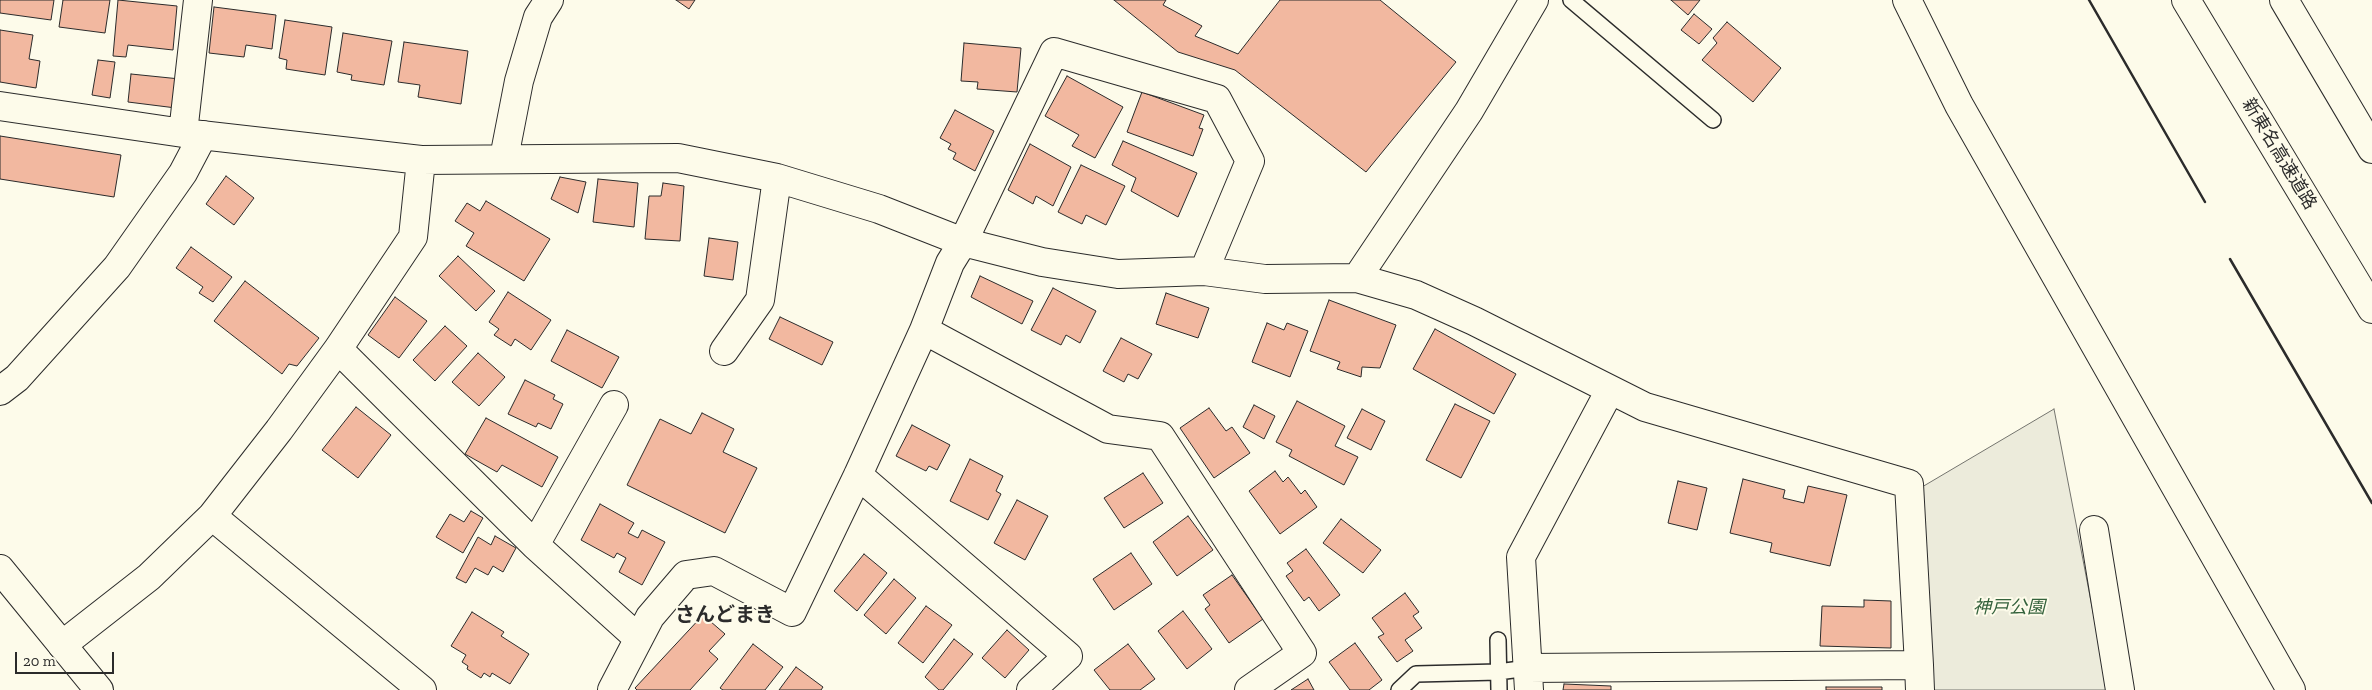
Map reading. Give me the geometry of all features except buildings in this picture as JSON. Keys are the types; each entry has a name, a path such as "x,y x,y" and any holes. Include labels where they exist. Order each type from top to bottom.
{"main road":[{"path":"0,391 17,378 117,267 183,173 193,134 198,0"},
{"path":"504,158 519,81 538,17 549,0"},
{"path":"1357,278 1469,111 1534,0"},
{"path":"1907,0 1959,105 2291,690"},
{"name":"新東名高速道路","path":"2186,0 2372,309"},
{"path":"2284,0 2372,149"},
{"path":"612,690 650,617 686,575 714,571 792,612 858,475 924,330 950,263 964,242 1054,52 1217,99 1250,161 1204,271"},
{"path":"0,106 193,134 421,160 678,158 776,178 879,209 964,242 1042,262 1118,274 1204,271 1265,279 1357,278 1416,295 1474,321 1610,390 1644,408 1908,484 1920,677 1528,679 1521,557 1610,390"},
{"path":"62,645 149,577 212,516 279,430 338,348 413,237 421,160"},
{"path":"724,351 760,300 776,178"},
{"path":"924,330 1108,429 1160,436 1302,653 1249,690"},
{"path":"338,348 535,545 638,638"},
{"path":"535,545 614,405"},
{"path":"858,475 1068,656 1031,690"},
{"path":"212,516 422,690"},
{"path":"2094,530 2120,690"},
{"path":"0,569 99,690"}],"lane":[{"path":"1571,0 1713,120"},
{"path":"1498,640 1499,690"},
{"path":"1399,690 1416,674 1498,672 1528,679"}],"green space":[{"name":"神戸公園","path":"2054,409 2108,690 1932,690 1922,487"}],"wall":[{"path":"2089,0 2205,202"},
{"path":"2230,259 2372,503"}],"district":[{"name":"さんどまき","path":"725,615"}]}
